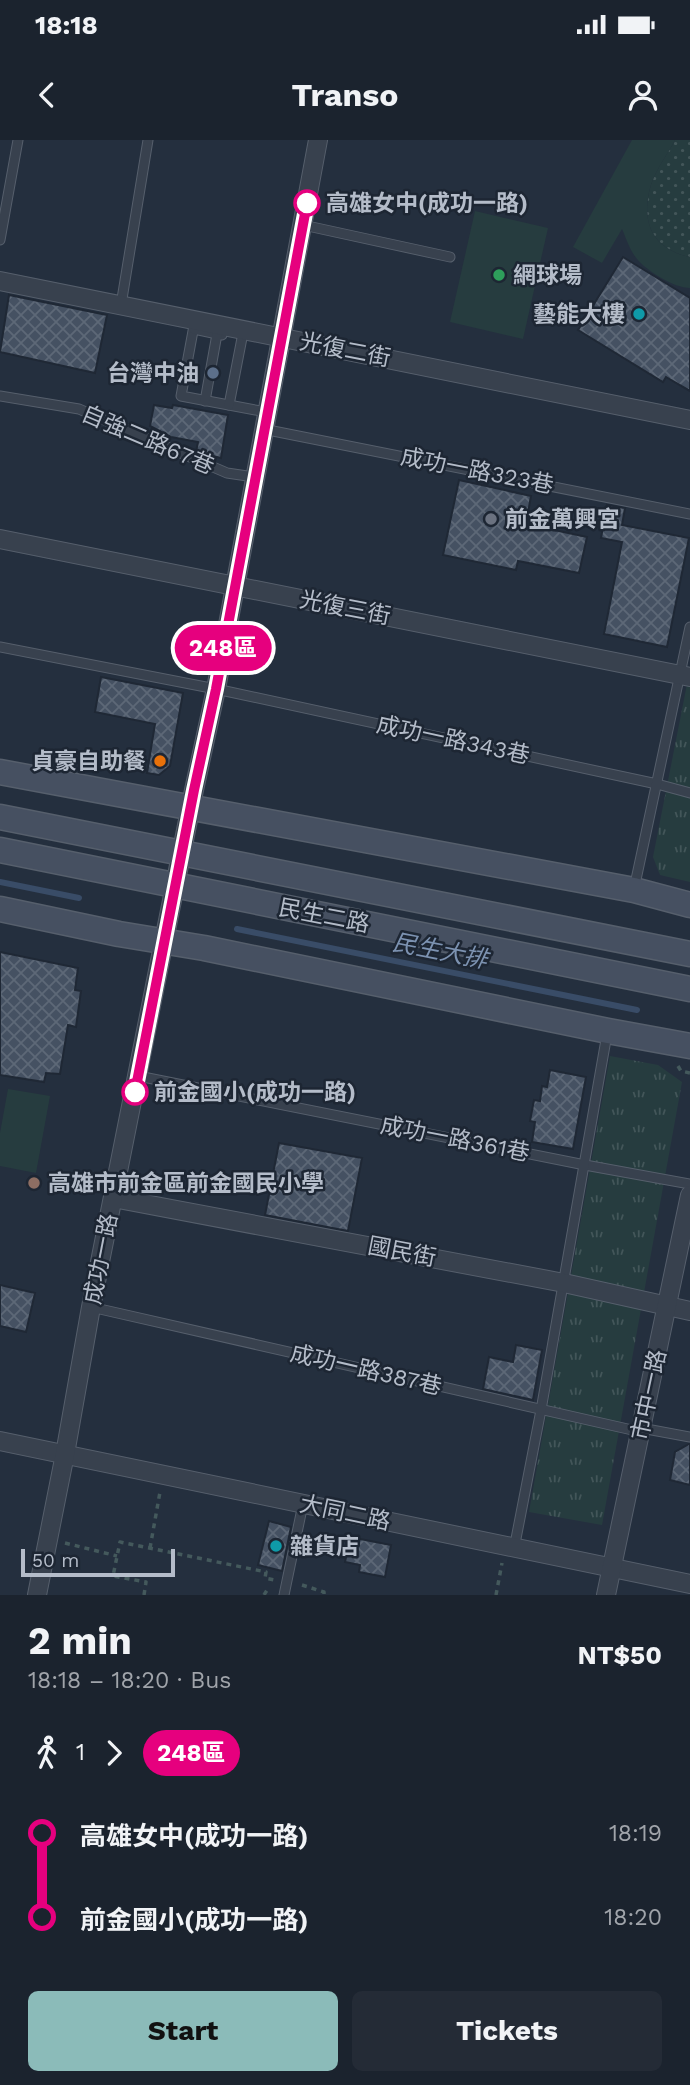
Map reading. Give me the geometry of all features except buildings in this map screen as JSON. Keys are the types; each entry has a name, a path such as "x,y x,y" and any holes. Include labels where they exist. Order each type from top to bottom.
{"main road":[{"path":"0,772 634,890 690,905"},
{"name":"民生二路","path":"0,817 690,954"},
{"name":"民生二路","path":"0,850 690,989"},
{"path":"0,909 690,1046"}],"street":[{"name":"成功一路","path":"37,1595 91,1307 216,689 318,140"},
{"name":"光復二街","path":"0,281 121,305 195,325 282,338 690,420"},
{"name":"光復三街","path":"0,539 685,676"},
{"name":"市中一路","path":"606,1595 690,1195"},
{"name":"國民街","path":"113,1198 564,1283 690,1311"},
{"name":"大同二路","path":"0,1441 690,1584"}],"lane":[{"path":"0,240 18,140"},
{"path":"121,305 148,140"},
{"path":"303,225 450,257"},
{"path":"217,334 205,401 181,396 195,325 217,334 245,334 229,405"},
{"name":"自強二路67巷","path":"0,396 79,409 227,473 254,477"},
{"name":"成功一路323巷","path":"205,401 229,405 265,421 690,514"},
{"path":"634,890 657,784 685,676 690,627"},
{"name":"成功一路343巷","path":"0,647 216,689 690,793"},
{"path":"510,1547 541,1410 608,1031"},
{"name":"成功一路361巷","path":"138,1076 690,1184"},
{"name":"成功一路387巷","path":"91,1307 541,1410 690,1437"},
{"path":"284,1595 303,1504"}],"path":[{"path":"150,1548 163,1475"},
{"path":"48,1540 117,1556"},
{"path":"144,1595 146,1581 113,1576 120,1542 266,1572 265,1578 295,1578 294,1583 324,1592 324,1595"},
{"path":"496,1595 510,1547"}],"green space":[{"path":"632,140 675,140 651,185 648,221 652,232 666,247 690,257 690,288 669,282 641,264 632,252 622,229 602,263 573,247"},
{"path":"675,140 690,140 690,257 666,247 652,232 648,221 651,185"},
{"name":"網球場","path":"475,211 548,228 523,339 450,322"},
{"path":"690,669 690,882 660,875 653,857"},
{"path":"610,1056 658,1065 682,1082 602,1525 529,1512"},
{"path":"8,1089 50,1096 36,1173 0,1166 0,1133"}],"waterway":[{"name":"民生大排","path":"0,882 79,898"},
{"name":"民生大排","path":"237,929 637,1010"}],"bus line":[{"name":"248區","path":"135,1092 216,689 307,203"}],"place":[{"name":"高雄女中(成功一路)","path":"307,203"},
{"name":"網球場","path":"499,275"},
{"name":"藝能大樓","path":"639,314"},
{"name":"台灣中油","path":"213,373"},
{"name":"前金萬興宮","path":"491,519"},
{"name":"貞豪自助餐","path":"160,761"},
{"name":"前金國小(成功一路)","path":"135,1092"},
{"name":"高雄市前金區前金國民小學","path":"34,1183"},
{"name":"雜貨店","path":"276,1546"}]}
